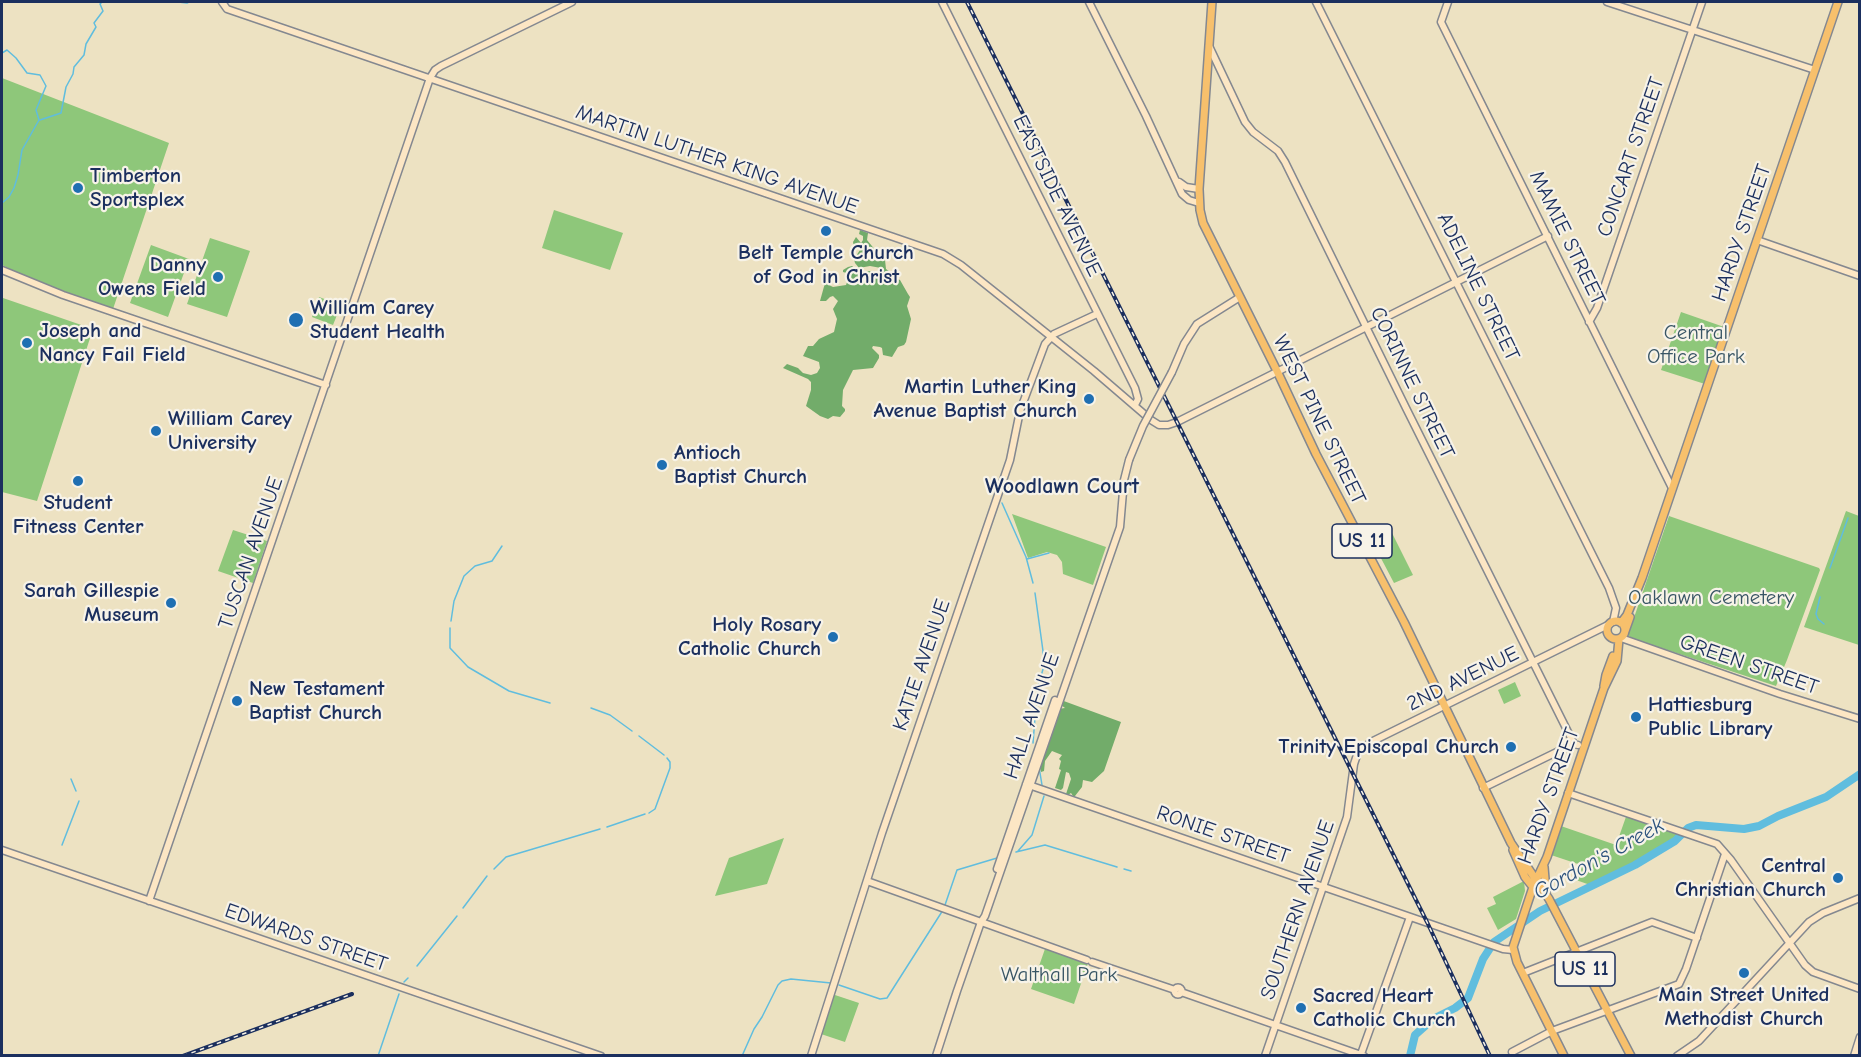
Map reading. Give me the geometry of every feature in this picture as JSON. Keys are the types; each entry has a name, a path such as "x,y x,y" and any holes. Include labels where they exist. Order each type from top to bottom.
{"main road":[{"name":"US 11","path":"1199,189 1212,2"},
{"name":"HARDY STREET","path":"1612,625 1628,615 1642,578 1838,2"},
{"name":"WEST PINE STREET","path":"1199,189 1203,223 1316,454 1384,583 1525,877 1535,883"},
{"name":"HARDY STREET","path":"1513,950 1529,896 1545,860 1584,748 1604,688 1606,675 1641,589 1642,578"},
{"path":"1612,625 1622,637"},
{"path":"1612,625 1622,637"},
{"name":"WEST PINE STREET","path":"1510,843 1525,863 1535,883 1547,896 1631,1056"},
{"path":"1525,863 1531,866 1545,860"},
{"path":"1545,860 1544,879 1547,896"},
{"path":"1529,896 1537,892 1547,896"},
{"name":"US 11","path":"1513,950 1564,1056"}],"street":[{"name":"MARTIN LUTHER KING AVENUE","path":"222,2 227,9 938,252 956,261 1159,425 1177,422 1277,371"},
{"path":"430,78 441,66 572,2"},
{"name":"EASTSIDE AVENUE","path":"942,2 1137,394 1145,415"},
{"path":"1089,2 1184,197 1199,203"},
{"name":"ADELINE STREET","path":"1316,2 1617,600 1612,625"},
{"name":"MAMIE STREET","path":"1448,2 1441,22 1672,488"},
{"path":"1607,2 1815,70"},
{"name":"CONCART STREET","path":"1589,322 1598,308 1702,2"},
{"name":"CORINNE STREET","path":"1209,46 1245,122 1253,132 1278,151 1286,162 1574,744"},
{"name":"TUSCAN AVENUE","path":"149,901 430,78"},
{"path":"1176,179 1186,187 1199,189"},
{"path":"1277,371 1548,236"},
{"path":"1757,240 1860,276"},
{"path":"2,270 63,295 326,385"},
{"name":"HALL AVENUE","path":"936,1056 981,922 981,914 1028,785 1113,536 1120,522 1124,480 1129,460 1143,426 1184,344 1197,324 1240,297"},
{"path":"1050,336 1097,314"},
{"name":"KATIE AVENUE","path":"811,1056 867,881 1010,460 1020,411 1044,344 1050,336"},
{"path":"1135,405 1138,399 1137,394"},
{"name":"2ND AVENUE","path":"1353,772 1355,758 1363,747 1612,625"},
{"name":"GREEN STREET","path":"1622,637 1780,694 1860,719"},
{"path":"1483,788 1574,744 1584,748"},
{"name":"SOUTHERN AVENUE","path":"1265,1056 1347,817 1353,772"},
{"name":"RONIE STREET","path":"1028,785 1503,949 1513,950"},
{"path":"1568,793 1713,842 1725,854 1805,966 1813,972 1860,989"},
{"name":"EDWARDS STREET","path":"2,850 600,1056"},
{"path":"1512,1052 1552,1031 1679,984 1725,854"},
{"path":"867,881 1089,961 1363,1055 1410,917"},
{"path":"1677,1056 1699,1041 1788,943 1816,918 1860,898"},
{"path":"1523,973 1654,922 1697,938"},
{"path":"1854,1056 1860,1036"}],"green space":[{"name":"Timberton Sportsplex","path":"2,78 169,143 113,309 28,278 2,265"},
{"path":"554,210 623,233 610,270 542,248"},
{"path":"860,230 868,233 867,240 876,251 881,253 880,257 885,260 886,269 900,280 910,297 907,306 911,319 906,342 898,347 892,357 883,355 882,348 873,346 879,358 873,368 853,370 843,390 842,406 845,411 840,417 833,416 828,419 806,406 811,382 783,368 787,364 811,375 817,373 820,368 819,362 803,356 808,346 813,346 819,339 834,332 837,319 833,309 838,301 833,296 826,301 820,301 825,283 833,287 846,285 850,274 843,270 852,266 860,272 870,271 884,274 881,268 870,266 859,268 855,263 854,259 860,250 854,247 853,242 856,237 861,243 863,240 863,236 859,234"},
{"name":"Danny Owens Field","path":"210,238 250,251 227,317 187,304"},
{"path":"151,245 189,259 168,317 130,303"},
{"path":"319,297 341,305 333,325 312,317"},
{"path":"3,298 93,329 37,501 2,492"},
{"name":"Central Office Park","path":"1681,312 1727,328 1708,385 1661,370"},
{"path":"1846,511 1859,516 1859,645 1804,627"},
{"path":"1012,514 1106,547 1093,585 1063,574 1062,562 1057,555 1047,552 1028,558"},
{"name":"Oaklawn Cemetery","path":"1669,516 1819,568 1776,686 1631,638 1628,635"},
{"path":"233,530 267,541 253,583 218,571"},
{"path":"1392,533 1413,575 1394,583 1373,543"},
{"path":"1515,682 1521,696 1504,704 1498,690"},
{"path":"1061,700 1121,722 1104,771 1092,782 1083,780 1082,787 1075,796 1071,793 1066,794 1071,779 1069,773 1066,772 1063,788 1061,790 1055,788 1061,770 1059,759 1062,755 1052,751 1045,761 1044,771 1041,772 1039,762 1058,709 1065,708 1061,705"},
{"path":"1627,814 1684,832 1675,841 1635,865 1593,886 1576,880 1581,865 1548,854 1558,825 1616,845"},
{"path":"784,838 767,884 715,896 729,858"},
{"path":"1524,881 1525,891 1516,919 1498,930 1487,908 1496,904 1493,897"},
{"name":"Walthall Park","path":"1046,946 1088,963 1074,1004 1031,989"},
{"path":"832,994 859,1003 845,1042 818,1033"}],"waterway":[{"path":"40,120 61,113 66,87 74,67 84,55 86,44 96,27 94,23 103,11 100,4 102,2"},
{"path":"178,2 189,2"},
{"path":"2,53 7,50 27,73 40,75 46,86 36,110 39,120 22,150 14,188 2,203"},
{"path":"1002,503 1026,557 1033,583"},
{"path":"1830,568 1848,518"},
{"path":"451,621 454,601 464,576 475,566 492,561 502,546"},
{"path":"1027,559 1049,553"},
{"path":"1035,593 1043,651 1043,669 1039,684"},
{"path":"1820,597 1816,614 1824,624"},
{"path":"450,628 450,648 468,667 509,691 550,703"},
{"path":"1033,743 1037,692"},
{"path":"591,708 610,715 632,731"},
{"path":"639,736 664,755"},
{"path":"649,813 655,809 670,768 667,758"},
{"path":"1039,767 1042,785"},
{"name":"Gordon's Creek","path":"1410,1056 1415,1035 1433,1019 1455,1008 1468,998 1483,959 1494,942 1540,911 1635,865 1675,841 1688,828 1696,825 1744,829 1759,826 1826,797 1860,774"},
{"path":"71,779 76,791"},
{"path":"1018,851 1032,835 1044,796"},
{"path":"62,845 79,801"},
{"path":"607,827 645,814"},
{"path":"494,869 506,857 600,829"},
{"path":"1016,852 1045,845 1117,867"},
{"path":"945,905 957,870 997,858"},
{"path":"1124,869 1131,871"},
{"path":"463,908 487,876"},
{"path":"839,985 880,999 887,998 943,910"},
{"path":"417,966 457,916"},
{"path":"404,982 408,978"},
{"path":"742,1056 754,1029 782,981 791,979 831,983"},
{"path":"378,1056 399,994"}],"railway":[{"path":"967,2 1427,922 1490,1056"},
{"path":"183,1056 352,994"}],"place":[{"name":"Timberton Sportsplex","path":"78,188"},
{"name":"Belt Temple Church of God in Christ","path":"826,231"},
{"name":"Danny Owens Field","path":"218,277"},
{"name":"William Carey Student Health","path":"296,320"},
{"name":"Joseph and Nancy Fail Field","path":"27,343"},
{"name":"Martin Luther King Avenue Baptist Church","path":"1089,399"},
{"name":"William Carey University","path":"156,431"},
{"name":"Antioch Baptist Church","path":"662,465"},
{"name":"Student Fitness Center","path":"78,481"},
{"name":"Sarah Gillespie Museum","path":"171,603"},
{"name":"Holy Rosary Catholic Church","path":"833,637"},
{"name":"New Testament Baptist Church","path":"237,701"},
{"name":"Hattiesburg Public Library","path":"1636,717"},
{"name":"Trinity Episcopal Church","path":"1511,747"},
{"name":"Central Christian Church","path":"1838,878"},
{"name":"Main Street United Methodist Church","path":"1744,973"},
{"name":"Sacred Heart Catholic Church","path":"1301,1008"}],"district":[{"name":"Woodlawn Court","path":"1062,487"}]}
